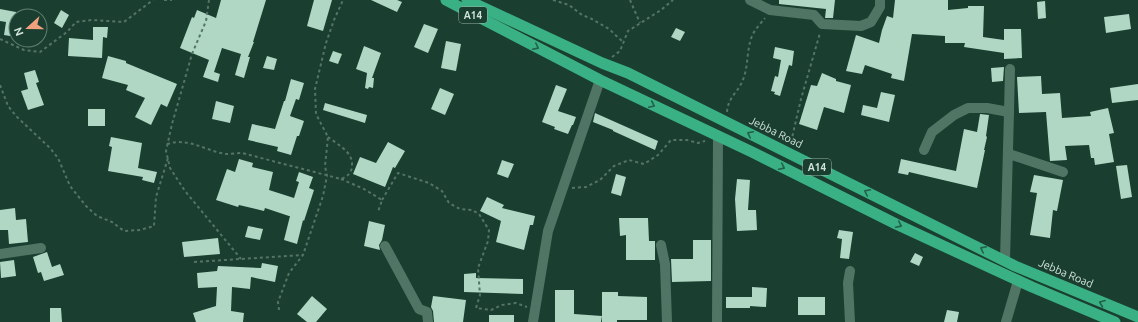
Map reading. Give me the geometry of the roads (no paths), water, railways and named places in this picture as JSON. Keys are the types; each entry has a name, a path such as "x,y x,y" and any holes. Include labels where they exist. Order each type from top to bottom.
{"highway":[{"name":"A14","path":"446,0 501,30 600,80"},
{"name":"Jebba Road","path":"467,0 602,63 628,73 1016,266 1138,317"},
{"path":"600,80 718,136 896,224 1100,319 1115,322"}],"street":[{"path":"750,0 770,10 814,15 822,24 861,26 871,22 880,7 880,0"},
{"path":"1005,260 1009,154 1010,69"},
{"path":"533,322 548,230 600,80"},
{"path":"924,150 932,132 954,115 968,108 987,108 1009,112"},
{"path":"717,322 718,136"},
{"path":"1009,154 1063,172"},
{"path":"661,245 665,264 667,322"},
{"path":"385,246 420,309 427,312 428,322"},
{"path":"0,254 41,248"},
{"path":"850,271 848,283 850,322"},
{"path":"1006,322 1018,281"}]}
